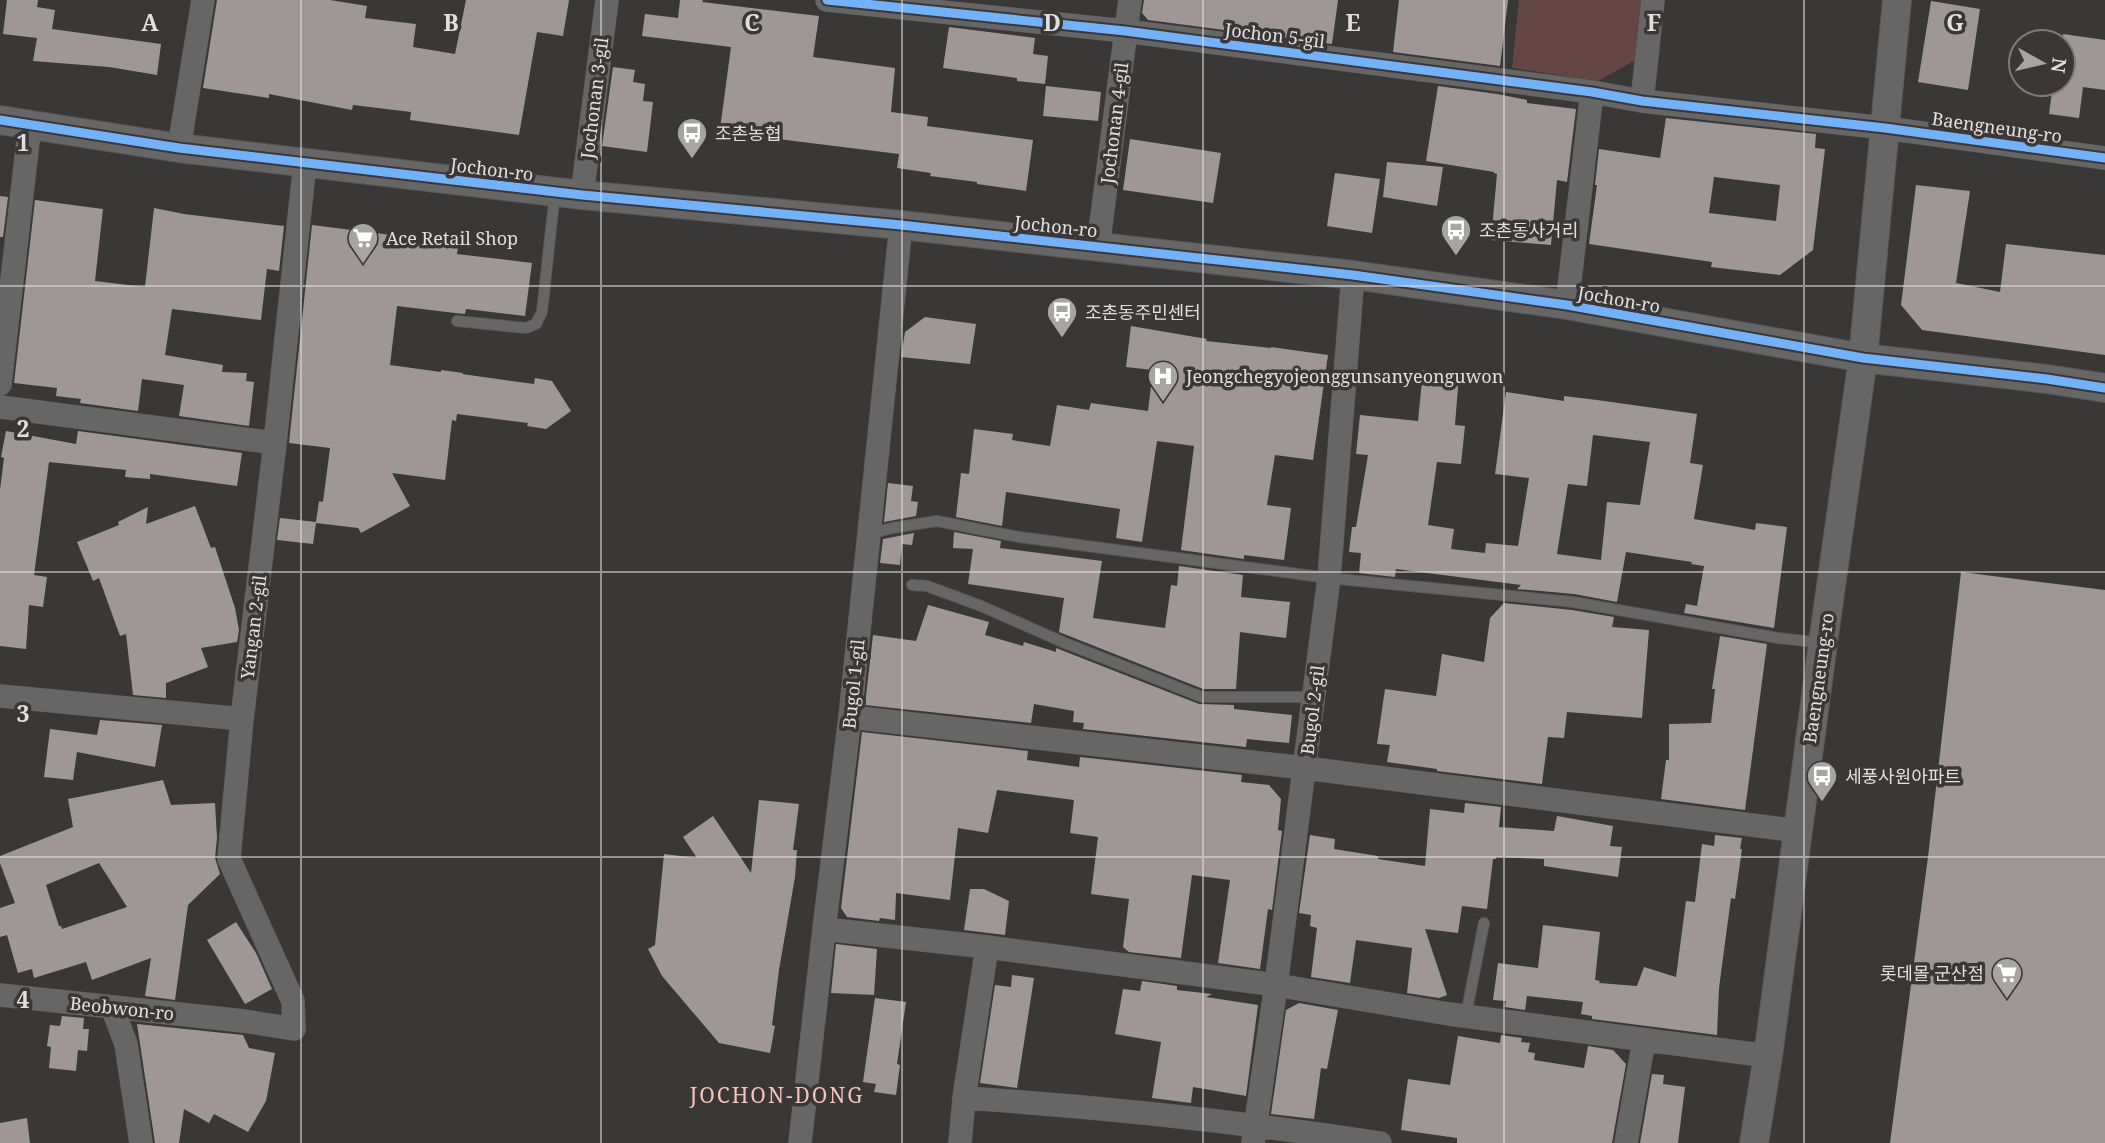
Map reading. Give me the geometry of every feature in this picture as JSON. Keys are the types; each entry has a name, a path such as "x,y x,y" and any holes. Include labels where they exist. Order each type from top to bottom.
{"street":[{"path":"179,148 203,0"},
{"name":"Jochonan 3-gil","path":"568,194 607,0"},
{"name":"Jochon 5-gil","path":"827,0 1125,32 1592,92 1642,101 1885,128"},
{"name":"Jochonan 4-gil","path":"1098,247 1130,0"},
{"path":"1642,101 1653,0"},
{"name":"Baengneung-ro","path":"1754,1143 1863,358 1898,0"},
{"path":"1567,305 1592,92"},
{"name":"Jochon-ro","path":"0,120 179,148 568,194 901,225 1353,275 1567,305 1863,358 2105,388"},
{"path":"0,384 30,124"},
{"name":"Baengneung-ro","path":"1885,128 2105,158"},
{"name":"Yangan 2-gil","path":"244,1021 294,1029 293,1001 229,859 242,719 305,163"},
{"name":"Bugol 1-gil","path":"800,1143 850,717 901,225"},
{"name":"Bugol 2-gil","path":"1254,1134 1329,578 1353,275"},
{"path":"0,407 275,443"},
{"path":"0,696 242,719"},
{"path":"850,717 1305,768 1798,831"},
{"path":"824,929 987,947 1276,985 1466,1016 1768,1056"},
{"path":"960,1143 964,1098 987,947"},
{"name":"Beobwon-ro","path":"0,995 244,1021"},
{"path":"111,1007 125,1044 141,1143"},
{"path":"1626,1143 1644,1040"},
{"path":"964,1098 1069,1105 1254,1134 1380,1143"}],"lane":[{"path":"457,321 526,328 536,324 542,312 568,194"},
{"path":"868,534 937,521 1019,537 1329,578 1573,602 1778,638 1823,643"},
{"path":"912,586 927,586 981,606 1065,643 1202,697 1314,697"},
{"path":"1466,1016 1484,923"}],"shaded area":[{"path":"1519,0 1645,0 1637,59 1598,81 1512,68"}],"building":[{"path":"7,0 38,0 37,7 55,10 52,29 161,44 157,75 109,67 33,61 37,38 3,34"},
{"path":"217,0 330,0 367,6 365,18 416,24 413,47 455,54 466,0 569,0 563,36 537,32 519,135 410,120 411,112 353,105 352,110 269,94 269,98 203,88"},
{"path":"680,0 703,0 702,2 819,16 813,57 895,68 891,112 928,117 927,126 1033,140 1026,191 897,168 899,154 720,129 731,47 642,36 645,14 678,18"},
{"path":"1144,0 1338,0 1332,44 1148,20 1142,13"},
{"path":"1399,0 1508,0 1500,66 1393,52"},
{"path":"1931,1 1980,9 1968,90 1918,82"},
{"path":"949,27 1035,38 1033,54 1048,56 1045,84 943,68"},
{"path":"2077,36 2105,40 2105,90 2083,87 2079,118 2049,114 2051,98 2077,98"},
{"path":"613,67 635,70 633,82 645,84 643,101 653,102 647,152 602,146"},
{"path":"1046,86 1101,92 1098,121 1043,116"},
{"path":"1438,86 1497,94 1527,100 1527,103 1576,109 1567,182 1557,180 1551,245 1491,240 1497,174 1426,161"},
{"path":"1666,118 1816,134 1815,148 1825,149 1813,250 1780,275 1711,267 1712,262 1589,244 1599,149 1660,158","holes":["1714,177 1780,185 1776,221 1709,213"]},
{"path":"1130,139 1221,153 1213,203 1123,190"},
{"path":"1387,162 1443,167 1437,206 1383,197"},
{"path":"1335,173 1380,179 1372,233 1327,226"},
{"path":"1916,185 1970,191 1956,283 2000,292 2006,244 2105,255 2105,355 1922,330 1901,305"},
{"path":"0,196 8,197 3,237 0,237"},
{"path":"35,200 103,209 95,281 145,287 154,208 284,226 279,271 267,269 261,320 172,309 165,355 223,365 222,372 247,373 246,381 254,382 249,426 179,416 184,385 142,379 138,411 80,403 81,399 56,396 57,388 14,383"},
{"path":"312,225 407,237 407,241 458,248 457,254 532,263 525,316 466,309 465,314 397,306 390,365 534,384 535,378 552,381 571,411 546,429 527,426 528,423 457,414 456,421 452,420 445,480 392,473 410,506 361,533 358,528 316,523 313,544 277,540 280,518 316,522 319,501 323,502 330,448 289,443"},
{"path":"925,317 976,324 970,364 901,357 905,332"},
{"path":"1131,326 1207,339 1206,341 1328,355 1313,460 1275,455 1267,505 1291,508 1284,560 1244,555 1244,559 1181,550 1194,446 1157,441 1142,542 1116,538 1120,509 1006,492 1002,526 956,517 961,473 969,474 974,429 1013,434 1012,440 1050,446 1057,405 1089,410 1091,403 1148,411 1153,370 1126,367"},
{"path":"1423,370 1459,374 1455,425 1465,426 1461,464 1437,462 1428,525 1454,529 1451,549 1485,553 1486,543 1518,546 1529,478 1495,474 1506,392 1564,401 1564,396 1697,414 1690,463 1703,465 1694,519 1755,530 1756,523 1787,527 1774,628 1684,613 1686,604 1697,606 1704,566 1626,552 1617,602 1574,594 1517,589 1521,585 1396,569 1395,577 1359,573 1361,553 1349,552 1368,455 1356,454 1360,415 1418,421","holes":["1593,435 1650,442 1640,505 1607,502 1601,560 1557,554 1568,484 1587,486"]},
{"path":"6,431 76,444 78,431 242,453 237,486 150,474 150,479 125,477 126,470 49,462 34,575 47,577 43,607 29,605 26,649 0,646 0,490 4,458 1,457"},
{"path":"888,483 913,486 911,501 918,502 916,516 884,522"},
{"path":"195,506 211,548 215,547 235,608 239,630 237,642 201,648 208,667 166,683 166,698 133,695 126,634 120,636 99,578 93,581 77,542 119,525 118,522 148,507 146,524"},
{"path":"954,532 1001,541 1000,548 1102,561 1093,618 1165,628 1171,585 1177,586 1179,566 1243,575 1241,597 1290,602 1286,638 1240,632 1236,689 1203,689 1059,632 1064,598 968,584 973,549 953,548"},
{"path":"914,533 912,545 902,544 900,565 880,563 883,539"},
{"name":"롯데몰 군산점","path":"1961,572 2105,590 2105,1143 1890,1143 1928,857"},
{"path":"1504,603 1614,617 1612,627 1649,630 1642,718 1567,712 1564,738 1548,737 1542,784 1387,762 1390,745 1377,744 1385,689 1436,696 1442,654 1484,662 1490,618"},
{"path":"928,605 989,622 985,635 1023,646 1024,642 1056,652 1056,648 1199,704 1234,705 1234,709 1292,715 1289,743 1247,739 1246,747 1083,729 1084,723 1073,722 1074,711 1034,704 1031,723 865,705 873,635 916,641"},
{"path":"1720,636 1767,644 1745,810 1661,799 1666,760 1669,760 1669,724 1711,723 1715,689 1712,689"},
{"path":"100,720 162,725 155,767 77,752 73,780 44,777 50,729 97,735"},
{"path":"862,732 1028,751 1027,760 1079,767 1080,757 1242,775 1241,782 1269,785 1281,799 1278,830 1282,831 1272,910 1268,909 1260,969 1218,963 1230,880 1192,875 1181,958 1129,952 1123,947 1129,899 1091,894 1098,837 1070,833 1074,800 997,790 988,833 958,828 950,900 896,893 895,920 847,917 841,908"},
{"path":"163,780 171,805 215,803 215,858 220,874 188,905 175,1000 145,996 151,958 92,980 86,962 34,978 32,969 18,973 7,935 0,937 0,908 15,903 0,863 0,856 73,827 68,799","holes":["99,863 127,907 62,929 46,885"]},
{"path":"759,800 799,804 793,850 797,850 795,877 779,970 770,1053 719,1043 662,976 648,949 655,945 664,854 697,858 683,837 713,816 751,873"},
{"path":"1465,803 1501,807 1499,827 1554,831 1557,816 1613,826 1610,846 1622,847 1618,877 1544,866 1544,859 1493,859 1487,909 1462,906 1458,933 1425,929 1447,995 1439,998 1407,993 1412,948 1356,940 1350,983 1311,977 1317,928 1310,926 1311,915 1299,913 1310,835 1335,839 1334,849 1425,866 1430,809 1464,813"},
{"path":"1715,835 1742,838 1735,899 1731,898 1719,988 1717,1035 1592,1019 1592,1016 1581,1014 1583,1002 1527,996 1525,1010 1505,1007 1506,1001 1493,1000 1498,963 1538,968 1543,925 1600,932 1595,980 1600,981 1599,983 1637,986 1644,967 1676,977 1686,901 1695,902 1702,844 1714,846"},
{"path":"970,889 984,889 1009,901 1005,935 964,930"},
{"path":"236,922 256,953 272,989 245,1004 207,940"},
{"path":"836,944 877,949 874,995 831,993"},
{"path":"1012,975 1034,978 1017,1088 980,1083 995,985 1011,987"},
{"path":"1142,981 1177,986 1177,990 1212,994 1206,997 1258,1005 1246,1096 1193,1087 1191,1103 1152,1098 1161,1042 1115,1034 1123,989 1140,991"},
{"path":"875,998 906,1002 897,1064 900,1065 896,1095 874,1092 876,1084 863,1082"},
{"path":"1299,1003 1338,1010 1327,1069 1321,1068 1314,1119 1271,1114 1286,1010"},
{"path":"62,1016 84,1018 83,1029 89,1029 87,1051 78,1050 76,1071 49,1068 51,1047 47,1046 50,1025 60,1026"},
{"path":"137,1024 243,1035 249,1048 275,1053 266,1101 248,1132 214,1114 209,1123 184,1109 179,1143 155,1143"},
{"path":"1501,1035 1522,1038 1521,1042 1530,1043 1528,1052 1535,1053 1534,1060 1584,1068 1588,1046 1613,1050 1626,1064 1612,1143 1457,1143 1457,1138 1401,1130 1408,1079 1450,1085 1458,1036 1500,1043"},
{"path":"1652,1074 1664,1075 1663,1084 1685,1087 1678,1143 1640,1143"},
{"path":"27,1118 30,1143 0,1143 0,1123"}],"cycle path":[{"path":"827,0 1125,31 1592,92 1642,101 1885,128 2105,158"},
{"path":"0,120 179,148 582,195 901,225 1353,275 1567,305 1863,358 2105,388"}],"place":[{"name":"조촌농협","path":"692,160"},
{"name":"조촌동사거리","path":"1456,257"},
{"name":"Ace Retail Shop","path":"363,265"},
{"name":"조촌동주민센터","path":"1062,339"},
{"name":"Jeongchegyojeonggunsanyeonguwon","path":"1163,403"},
{"name":"세풍사원아파트","path":"1822,803"},
{"name":"롯데몰 군산점","path":"2007,1000"}],"district":[{"name":"JOCHON-DONG","path":"777,1095"}]}
